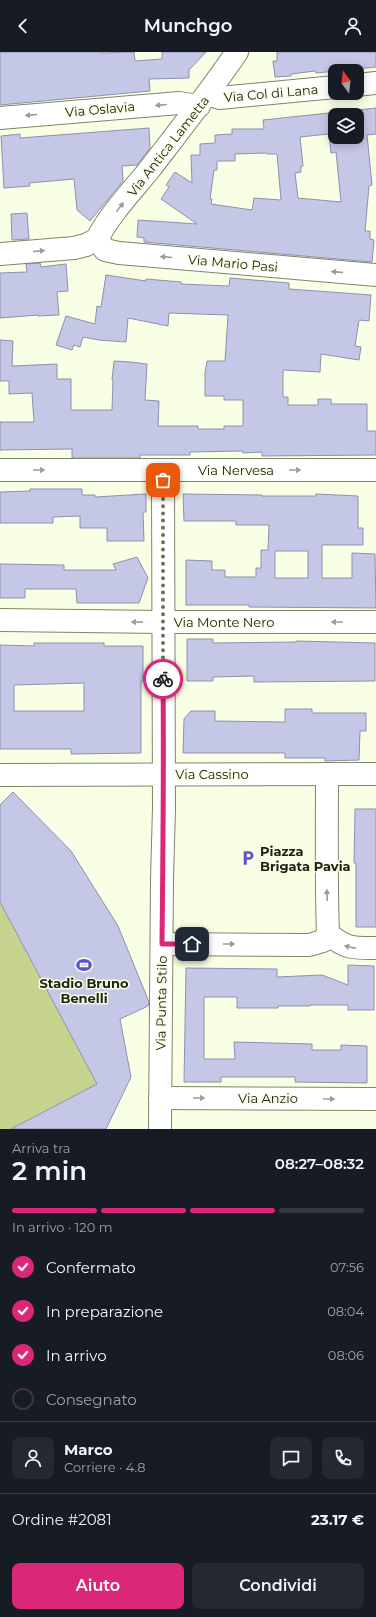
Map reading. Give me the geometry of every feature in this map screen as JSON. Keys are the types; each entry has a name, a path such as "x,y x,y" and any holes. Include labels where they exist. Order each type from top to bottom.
{"street":[{"name":"Via Antica Lametta","path":"97,239 117,210 204,100 237,52"},
{"path":"364,84 376,83"},
{"name":"Via Col di Lana","path":"204,100 328,88"},
{"name":"Via Oslavia","path":"0,118 204,100"},
{"path":"0,254 74,248 86,245 97,239"},
{"name":"Via Mario Pasi","path":"97,239 105,250 119,253 376,275"},
{"name":"Via Nervesa","path":"0,470 376,470"},
{"name":"Via Punta Stilo","path":"158,471 162,474 163,480 164,774 160,1129"},
{"name":"Via Monte Nero","path":"0,620 376,622"},
{"path":"162,944 309,945 317,944 323,941 328,934 326,882 328,843 327,774"},
{"name":"Via Cassino","path":"0,775 376,774"},
{"path":"328,934 342,945 354,948 376,948"},
{"name":"Via Anzio","path":"160,1098 376,1099"}],"green space":[{"path":"0,902 97,1084 11,1129 0,1129"}],"building":[{"path":"0,52 134,52 135,61 162,59 162,52 206,52 189,70 189,78 149,79 150,91 0,105"},
{"path":"277,52 376,52 376,67 364,68 364,64 328,64 328,72 316,73 315,71 291,74 291,76 275,77 273,61 277,61"},
{"path":"376,108 376,134 367,135 372,185 369,186 365,231 370,231 370,239 374,240 372,262 144,242 144,238 137,237 138,220 197,224 161,199 169,187 166,185 175,172 192,183 191,155 200,155 200,144 215,143 215,135 232,134 232,129 264,129 263,120 328,113 328,134 300,137 303,166 301,166 301,172 295,173 298,198 341,202 336,152 331,153 330,144 364,144 364,109","holes":["235,154 277,154 281,200 254,198 252,210 211,204 212,199 210,199 214,170 217,170 217,161 235,161"]},
{"path":"149,128 150,148 137,165 122,166 123,181 90,221 77,210 74,179 29,183 30,186 4,188 1,136 20,134 20,138"},
{"path":"27,213 29,239 12,240 11,214"},
{"path":"40,263 41,267 66,264 68,291 57,292 59,315 0,318 0,273 27,272 26,264"},
{"path":"106,275 146,281 146,279 181,282 181,284 229,286 230,278 289,283 289,289 371,295 369,321 359,320 355,346 361,347 359,360 321,354 320,372 283,370 283,397 288,397 288,405 318,405 318,399 331,399 331,404 367,404 367,431 376,431 376,455 262,456 262,452 243,453 243,451 190,452 190,455 140,455 140,458 72,458 72,449 0,450 0,422 34,422 32,393 9,394 9,381 0,381 0,340 13,341 12,366 57,364 57,379 71,379 71,410 112,410 112,380 114,361 131,362 147,364 145,400 159,401 158,426 198,426 198,429 224,429 224,426 243,426 243,400 224,400 224,396 205,396 205,373 207,361 225,361 228,315 169,313 168,326 128,318 126,342 83,337 80,347 74,345 72,350 56,345 66,316 95,324 97,306 101,307"},
{"path":"30,489 82,489 82,495 95,495 95,497 146,494 146,512 143,512 144,541 107,541 107,528 80,528 80,516 53,517 53,523 0,523 0,492 30,491"},
{"path":"183,494 316,496 316,494 358,496 358,528 363,528 363,545 322,545 322,578 352,578 352,553 375,554 376,608 186,605 186,560 212,561 212,570 225,570 225,577 256,577 256,568 261,568 261,550 268,550 269,525 236,525 236,521 184,521","holes":["275,551 308,551 308,578 275,578"]},
{"path":"137,557 148,578 139,603 77,603 76,589 25,589 25,598 0,598 0,564 64,565 64,570 116,570 113,564"},
{"path":"187,639 213,639 213,643 296,641 375,643 375,681 254,682 254,676 213,677 213,681 187,681"},
{"path":"34,643 104,643 104,646 143,646 143,681 141,681 141,753 71,754 71,749 0,749 0,645 34,646","holes":["84,683 84,711 14,711 14,685"]},
{"path":"285,709 312,709 312,713 366,713 366,731 360,731 359,760 325,761 325,758 285,758 285,753 183,753 184,719 191,711 215,711 215,721 285,722"},
{"name":"Stadio Bruno Benelli","path":"13,792 71,851 118,926 149,1002 148,1006 120,1019 131,1077 106,1129 11,1129 97,1084 0,902 0,805"},
{"path":"355,809 376,809 376,927 356,927 356,863 354,863"},
{"path":"348,965 374,966 374,1010 348,1010 348,1005 237,1008 237,997 204,997 204,1059 235,1059 234,1042 312,1044 312,1050 341,1050 341,1045 367,1046 367,1083 295,1082 295,1077 221,1077 221,1082 184,1082 186,968 277,969 277,977 322,975 348,985"}],"way so far":[{"path":"163,480 163,679"}],"place":[{"name":"Piazza Brigata Pavia","path":"248,858"},
{"name":"Stadio Bruno Benelli","path":"84,965"}],"route":[{"path":"163,679 164,808 162,944 192,944"}]}
